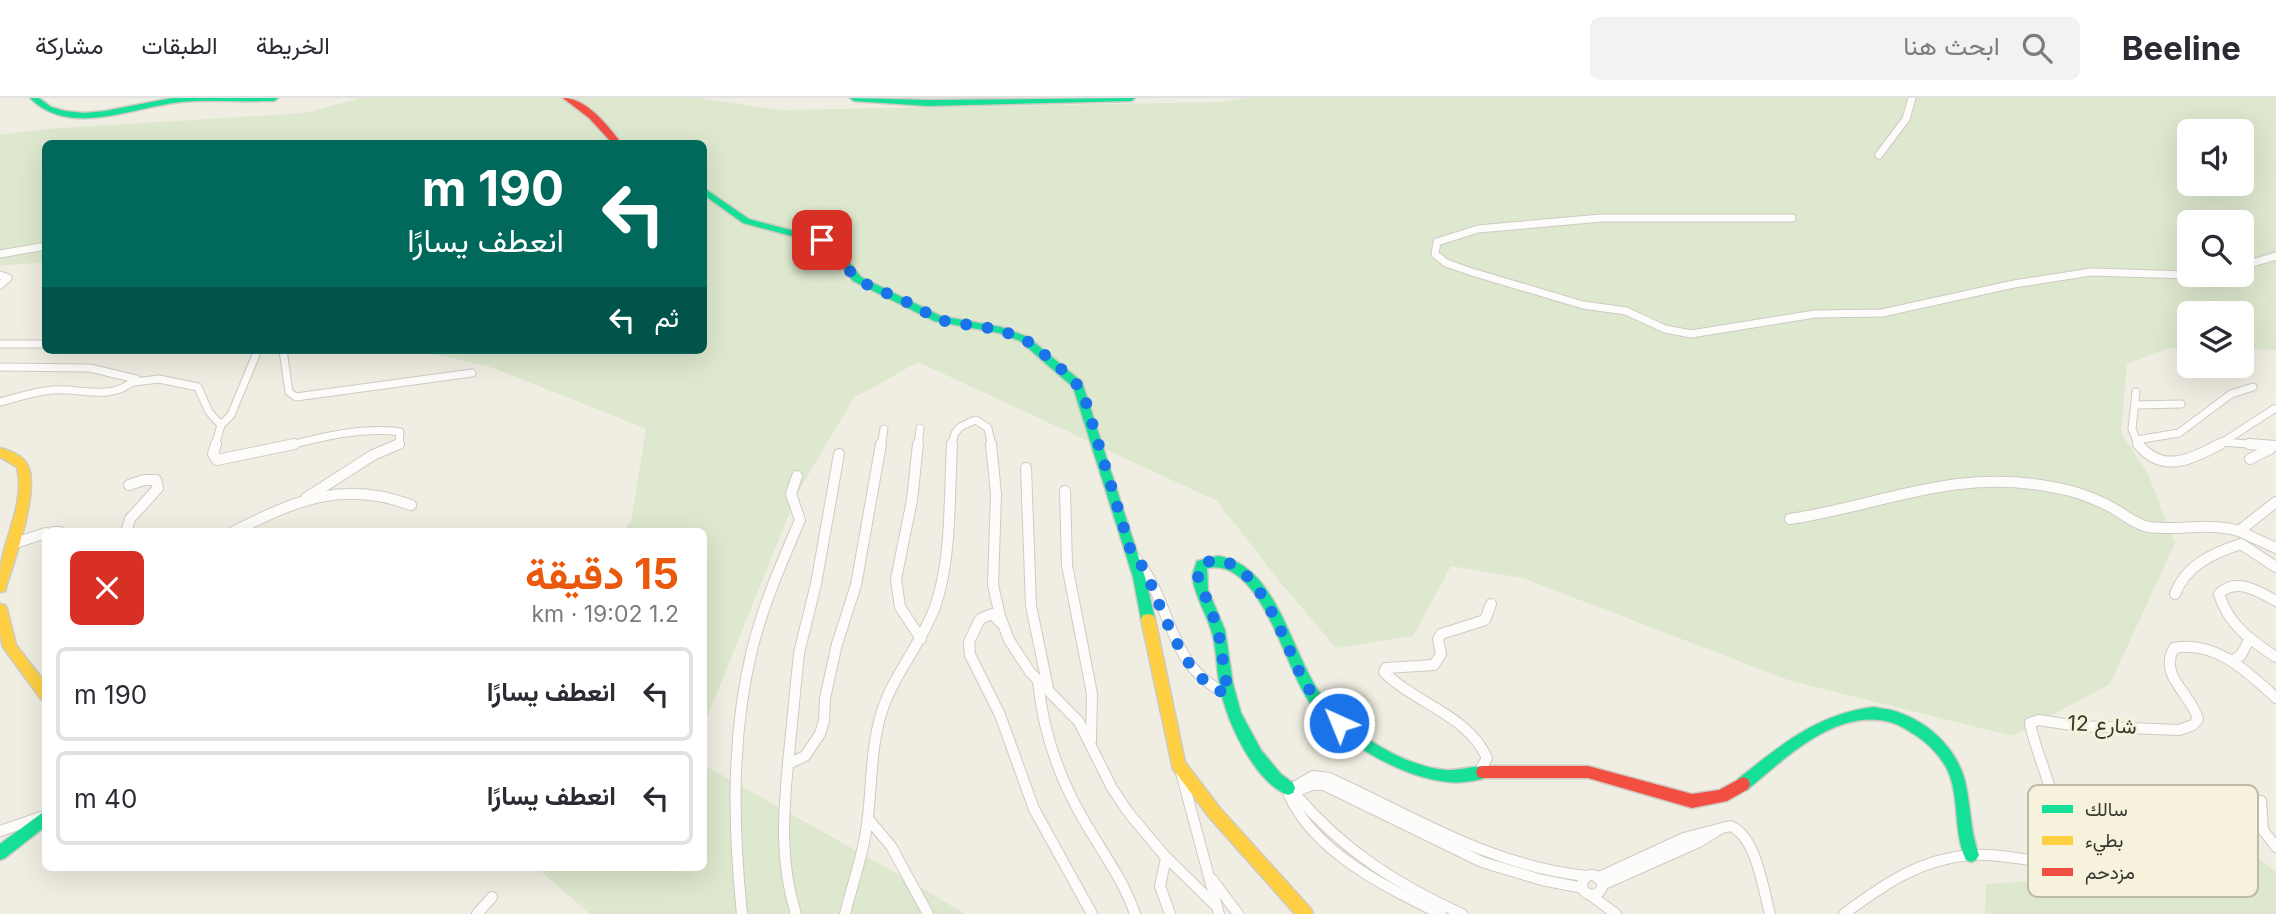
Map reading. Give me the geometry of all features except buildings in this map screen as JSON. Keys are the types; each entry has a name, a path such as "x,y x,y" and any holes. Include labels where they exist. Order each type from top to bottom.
{"main road":[{"path":"34,98 38,106 45,111 79,115 181,99 274,98"},
{"path":"43,98 54,107 77,111 159,98"},
{"path":"567,98 592,117 614,140"},
{"path":"854,98 919,103 1131,98"},
{"path":"906,98 951,98"},
{"path":"707,193 746,221 829,243 850,272 862,282 938,320 1001,330 1024,340 1074,380 1082,390 1132,555 1178,764 1214,812 1304,914"},
{"path":"0,452 18,461 25,476 12,544 0,587"},
{"path":"1294,791 1275,779 1244,736 1228,694 1218,629 1197,578 1202,564 1209,561 1219,560 1235,565 1254,587 1279,624 1310,691 1339,723 1380,751 1431,771 1461,777 1479,772 1573,770 1642,786 1681,800 1706,801 1738,790 1790,744 1838,722 1875,712 1897,717 1917,728 1944,753 1956,774 1963,840 1971,855"},
{"path":"0,608 3,639 20,666 42,687"},
{"path":"0,853 42,819"}],"street":[{"path":"1879,155 1906,118 1912,98"},
{"path":"1792,218 1601,218 1478,229 1444,238 1437,242 1434,254 1446,263 1472,272 1583,305 1626,311 1665,329 1690,334 1815,314 1882,313 2014,284 2091,272 2177,275"},
{"path":"0,254 42,247"},
{"path":"2254,262 2276,256"},
{"path":"0,275 8,278 0,285"},
{"path":"0,344 42,344"},
{"path":"242,528 306,498 373,455 399,444 400,432 359,432 217,460 213,454 221,425 228,420 236,405 256,354"},
{"path":"284,354 289,392 296,397 472,373"},
{"path":"0,367 90,368 134,377 135,382"},
{"path":"0,402 67,389 101,394 118,391 144,379 159,379 198,387 209,412 221,425"},
{"path":"2136,440 2179,433 2201,419 2228,394 2253,387"},
{"path":"2136,391 2137,405 2132,422 2136,440 2146,453 2167,463 2181,462 2222,442 2274,409"},
{"path":"2137,405 2181,404"},
{"path":"845,914 868,819 874,744 880,718 894,683 921,639 936,606 943,576 953,436 960,426 968,421 982,423 988,428 992,444 996,532 992,578 1003,624 1024,665 1063,702 1091,741 1116,796 1166,858 1218,910"},
{"path":"920,428 911,508 902,537 897,569 897,591 903,612 921,639"},
{"path":"788,764 806,756 820,734 824,721 825,698 837,644 856,585 884,429"},
{"path":"2222,442 2275,446"},
{"path":"2250,459 2275,446"},
{"path":"796,914 786,885 784,864 788,764 799,653 816,584 839,454"},
{"path":"1026,468 1028,586 1041,665 1049,690"},
{"path":"741,914 737,850 740,710 755,641 800,520 790,494 797,476"},
{"path":"127,528 130,519 158,488 156,480 151,479 129,485"},
{"path":"1790,519 1830,513 1886,496 1971,481 1997,480 2078,492 2147,527 2223,526 2276,548"},
{"path":"1065,491 1068,565 1092,694 1091,741"},
{"path":"306,498 345,492 383,496 411,505"},
{"path":"2239,531 2276,502"},
{"path":"12,544 42,534"},
{"path":"2175,594 2178,581 2188,570 2241,544 2276,567"},
{"path":"1132,555 1142,565 1167,621 1197,673 1214,689 1228,694"},
{"path":"2276,601 2241,586 2229,586 2220,591 2219,597 2227,615 2249,640 2276,657"},
{"path":"1479,772 1487,758 1480,743 1384,672 1386,668 1422,668 1434,664 1441,654 1437,639 1441,634 1485,620 1491,604"},
{"path":"1003,624 992,614 980,619 969,642 970,655 1000,715 1034,810 1092,914"},
{"path":"2232,661 2241,655 2249,640"},
{"name":"شارع 12","path":"2049,785 2029,726 2032,722 2039,720 2077,726 2186,728 2197,722 2195,707 2171,673 2168,663 2171,651 2184,645 2211,651 2232,661 2276,698"},
{"path":"1038,681 1043,728 1058,772 1125,885 1135,914"},
{"path":"2265,688 2276,681"},
{"path":"1178,764 1218,910"},
{"path":"1441,914 1405,897 1364,861 1318,827 1294,791 1312,785 1324,785 1404,821 1493,866 1553,884 1593,885 1699,842 1729,826 1745,835 1750,844 1770,914"},
{"path":"2261,802 2263,830 2276,847"},
{"path":"0,831 42,817"},
{"path":"868,819 891,846 928,914"},
{"path":"1844,914 1885,883 1914,868 1971,855"},
{"name":"شارع 12","path":"1971,855 2028,863"},
{"path":"1166,858 1159,883 1161,897 1170,914"},
{"path":"1208,874 1237,914"},
{"path":"1378,875 1462,914"},
{"path":"1593,885 1615,913"},
{"path":"477,914 492,897"}],"green space":[{"path":"361,98 699,98 780,110 1223,102 1247,98 2276,98 2276,350 2254,349 2254,301 2177,301 2177,348 2170,348 2127,364 2121,433 2147,472 2175,543 2110,684 2013,736 1791,681 1523,578 1451,566 1413,636 1336,648 1217,501 918,362 854,398 798,492 707,718 707,528 626,528 631,521 646,429 491,367 434,354 707,354 707,140 42,140 42,262 0,266 0,135 46,129 305,113"},
{"path":"707,767 965,914 590,914 540,871 707,871"},
{"path":"2258,858 2276,872 2276,914 1985,914 1986,884 2028,881 2028,897 2258,897"}],"traffic: fast":[{"path":"34,98 48,109 65,114 84,115 105,114 183,99 274,98"},
{"path":"854,98 928,103 1131,98"},
{"path":"707,193 746,221 829,243 857,279 938,319 1001,330 1024,339 1078,385 1139,577 1148,619"},
{"path":"1288,788 1256,755 1234,713 1226,684 1218,630 1200,581 1202,564 1223,562 1239,569 1253,582 1276,619 1313,696 1340,725 1380,752 1423,771 1463,777 1483,772"},
{"path":"1743,784 1782,752 1827,724 1850,716 1874,713 1898,718 1931,739 1952,765 1958,781 1965,834 1971,855"},
{"path":"0,853 42,820"}],"traffic: slow":[{"path":"0,452 19,462 25,477 18,526 0,587"},
{"path":"0,609 10,647 42,690"},
{"path":"1148,619 1178,764 1214,812 1305,914"}],"traffic: jam":[{"path":"567,98 592,116 614,140"},
{"path":"1483,772 1588,772 1692,801 1722,796 1743,784"}],"route":[{"path":"822,240 833,246 845,266 862,282 916,306 938,320 1016,335 1031,343 1074,380 1084,396 1132,555 1142,565 1167,621 1197,673 1208,685 1228,694 1218,629 1197,574 1202,564 1209,561 1229,562 1240,570 1270,608 1310,691 1339,723"}]}
